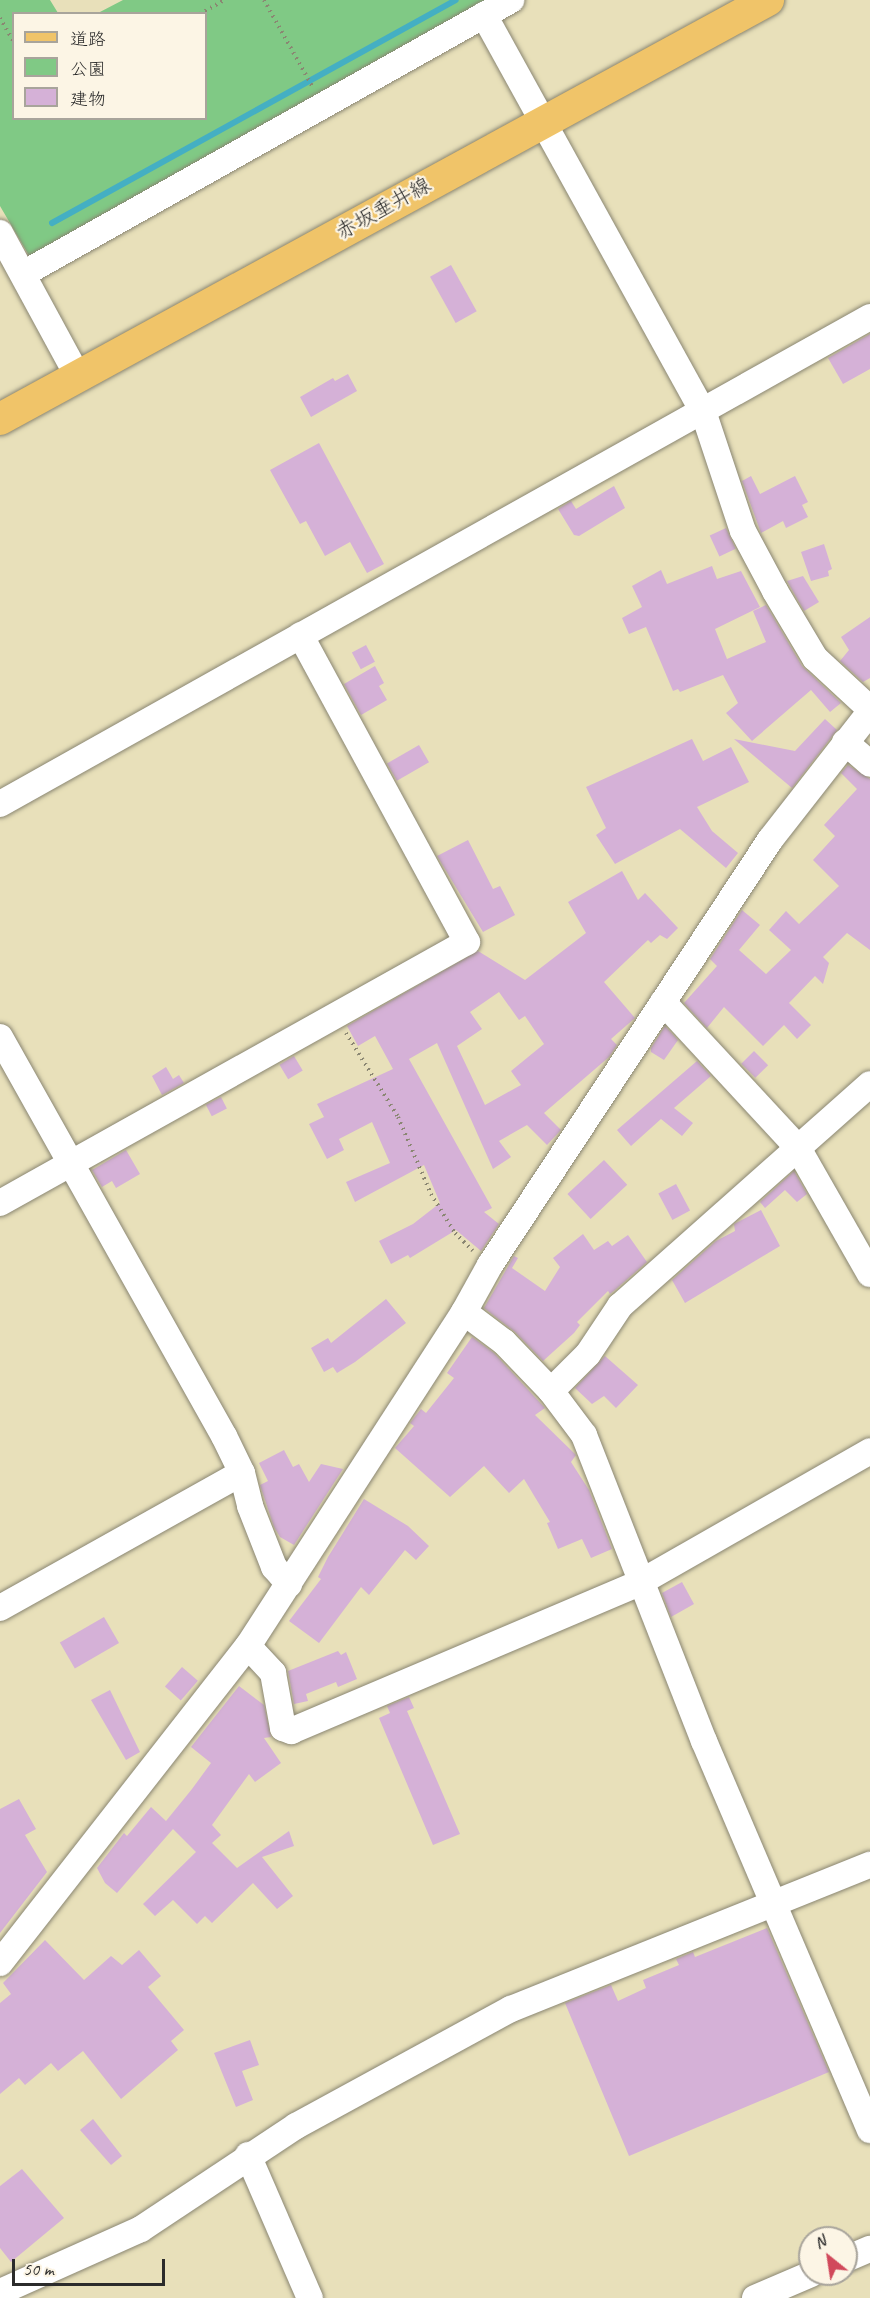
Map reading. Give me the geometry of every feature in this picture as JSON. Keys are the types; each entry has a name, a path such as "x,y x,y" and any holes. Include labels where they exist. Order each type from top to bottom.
{"main road":[{"name":"赤坂垂井線","path":"0,418 542,121 730,9 768,0"}],"street":[{"path":"23,274 324,108 512,0"},
{"path":"0,1963 248,1646 464,1312 490,1265 770,840 870,711 815,658 775,591 743,531 703,411 484,15"},
{"path":"0,233 77,375"},
{"path":"0,804 870,317"},
{"path":"0,1203 467,942 300,635"},
{"path":"845,742 870,764"},
{"path":"663,1002 798,1148 870,1274"},
{"path":"0,1037 243,1473 250,1506 274,1567 289,1584"},
{"path":"551,1391 588,1354 620,1306 870,1084"},
{"path":"464,1312 504,1342 551,1391 584,1435 639,1583 870,2130"},
{"path":"248,1646 273,1674 283,1728 291,1731 639,1583 870,1451"},
{"path":"0,1608 243,1473"},
{"path":"5,2283 141,2229 189,2199 248,2155 511,2009 772,1901 870,1865"},
{"path":"248,2155 310,2298"},
{"path":"755,2298 798,2280"}],"path":[{"path":"203,12 224,0"},
{"path":"264,0 324,108"},
{"path":"0,18 12,39"},
{"path":"335,1014 398,1117 431,1194 455,1233 490,1265"}],"green space":[{"path":"0,0 50,0 57,12 12,12 12,120 207,120 207,12 100,12 123,0 490,0 31,259 0,206"}],"building":[{"path":"451,265 477,311 456,323 430,277"},
{"path":"870,334 870,369 843,384 828,358"},
{"path":"348,374 357,391 311,417 300,397 333,378 335,381"},
{"path":"319,443 384,564 367,573 350,542 325,556 306,521 300,524 270,470"},
{"path":"751,476 760,494 795,476 808,502 802,505 808,517 786,528 783,521 761,533 742,481"},
{"path":"614,486 625,508 579,536 574,535 558,509 571,501 576,509"},
{"path":"726,528 736,549 719,556 710,536"},
{"path":"824,544 832,569 828,571 829,576 811,581 801,552"},
{"path":"712,566 717,579 741,571 760,607 715,629 727,659 766,642 753,611 766,605 802,666 841,703 830,712 811,690 752,741 726,713 738,703 723,675 680,692 678,689 673,691 646,627 629,634 622,618 642,607 632,586 661,570 667,584"},
{"path":"803,576 819,602 804,611 787,581"},
{"path":"870,617 870,678 863,682 840,661 849,650 841,637"},
{"path":"366,645 375,662 361,669 352,653"},
{"path":"375,666 384,683 379,686 387,700 361,715 344,684"},
{"path":"825,719 837,730 792,788 734,739 795,751"},
{"path":"692,739 703,761 731,747 749,782 697,807 712,831 738,853 726,868 680,829 615,864 596,835 606,828 586,787"},
{"path":"419,745 429,762 397,781 387,764"},
{"path":"848,765 870,779 870,950 847,933 823,957 829,963 823,984 815,976 789,1003 811,1025 797,1039 784,1025 763,1046 724,1007 707,1028 684,1003 717,966 710,959 742,910 760,925 739,950 766,974 791,950 769,930 786,911 799,924 839,886 813,860 835,836 824,825 857,789 841,773"},
{"path":"468,840 493,889 500,886 515,915 483,932 437,856"},
{"path":"622,871 638,900 645,893 678,928 667,939 660,935 651,943 648,940 604,982 635,1018 611,1039 617,1045 609,1057 544,1113 561,1130 547,1145 527,1125 499,1141 511,1157 493,1169 437,1043 409,1059 492,1208 484,1212 499,1224 481,1251 456,1230 410,1258 408,1255 391,1264 379,1241 413,1224 440,1203 424,1165 355,1202 346,1182 390,1163 372,1122 339,1139 344,1150 327,1159 309,1124 324,1117 317,1104 393,1069 375,1036 358,1046 347,1026 478,951 525,980 586,933 568,902","holes":["499,992 519,1020 525,1016 544,1044 511,1071 521,1085 485,1105 457,1046 482,1029 470,1012"]},
{"path":"665,1026 678,1040 664,1060 651,1052 651,1048"},
{"path":"754,1051 768,1065 755,1078 741,1064"},
{"path":"294,1056 303,1071 288,1079 279,1065"},
{"path":"697,1061 711,1076 674,1108 693,1123 682,1136 661,1119 631,1146 617,1130"},
{"path":"166,1067 173,1079 179,1075 184,1083 162,1095 152,1076"},
{"path":"221,1097 227,1109 212,1116 206,1105"},
{"path":"126,1150 140,1174 116,1188 112,1181 102,1187 92,1170"},
{"path":"604,1160 627,1185 591,1219 567,1194"},
{"path":"794,1171 807,1194 797,1202 785,1190 765,1208 760,1202"},
{"path":"676,1184 690,1210 672,1220 658,1193"},
{"path":"761,1210 780,1246 685,1303 672,1280 716,1241 735,1231 734,1224"},
{"path":"583,1234 594,1250 608,1241 612,1246 628,1235 647,1262 610,1294 608,1291 577,1322 580,1325 574,1333 543,1361 515,1332 484,1308 514,1256 518,1258 512,1268 545,1291 560,1267 553,1258"},
{"path":"386,1299 406,1323 337,1373 333,1367 324,1372 311,1348 328,1338 331,1343"},
{"path":"472,1337 494,1353 545,1408 535,1415 576,1455 571,1462 589,1490 612,1549 591,1558 582,1539 558,1549 547,1523 550,1522 524,1479 509,1493 484,1466 450,1497 395,1448 414,1426 410,1423 421,1409 426,1413 454,1378 447,1373"},
{"path":"605,1356 638,1385 616,1408 604,1396 592,1404 575,1388"},
{"path":"284,1450 293,1467 299,1464 309,1482 321,1464 343,1469 294,1545 280,1537 274,1527 260,1485 268,1481 259,1463"},
{"path":"364,1499 408,1526 429,1546 416,1560 405,1550 369,1595 361,1587 319,1643 289,1621 321,1579 318,1577 328,1557"},
{"path":"682,1582 694,1604 671,1617 662,1593"},
{"path":"104,1617 119,1643 75,1668 60,1642"},
{"path":"338,1651 341,1655 346,1652 357,1679 338,1687 336,1682 306,1694 308,1701 294,1704 288,1671"},
{"path":"182,1667 198,1681 181,1700 165,1687"},
{"path":"239,1686 264,1705 271,1737 264,1738 281,1763 255,1782 249,1774 212,1825 221,1835 212,1843 237,1868 289,1831 294,1846 262,1857 293,1896 277,1909 253,1883 212,1923 205,1916 197,1924 173,1900 155,1916 143,1904 196,1852 173,1829 117,1893 105,1883 97,1868 124,1833 127,1836 151,1807 166,1821 192,1789 211,1763 191,1747"},
{"path":"110,1690 140,1752 126,1760 91,1700"},
{"path":"409,1697 414,1708 407,1711 460,1834 433,1845 379,1718 390,1713 387,1706"},
{"path":"19,1799 36,1829 25,1835 47,1872 0,1933 0,1809"},
{"path":"767,1928 829,2072 629,2156 565,2003 611,1985 618,2001 646,1988 643,1980 679,1965 676,1959 693,1952 695,1957"},
{"path":"45,1940 84,1980 111,1956 122,1965 139,1950 161,1976 148,1987 184,2030 171,2041 178,2050 121,2099 83,2051 58,2071 51,2063 25,2085 19,2078 0,2094 0,2003 11,1994 3,1983"},
{"path":"250,2040 259,2065 242,2071 253,2100 236,2107 214,2053"},
{"path":"93,2119 122,2156 111,2165 80,2130"},
{"path":"22,2169 64,2218 11,2262 0,2248 0,2186"}],"waterway":[{"path":"52,223 456,0"}]}
